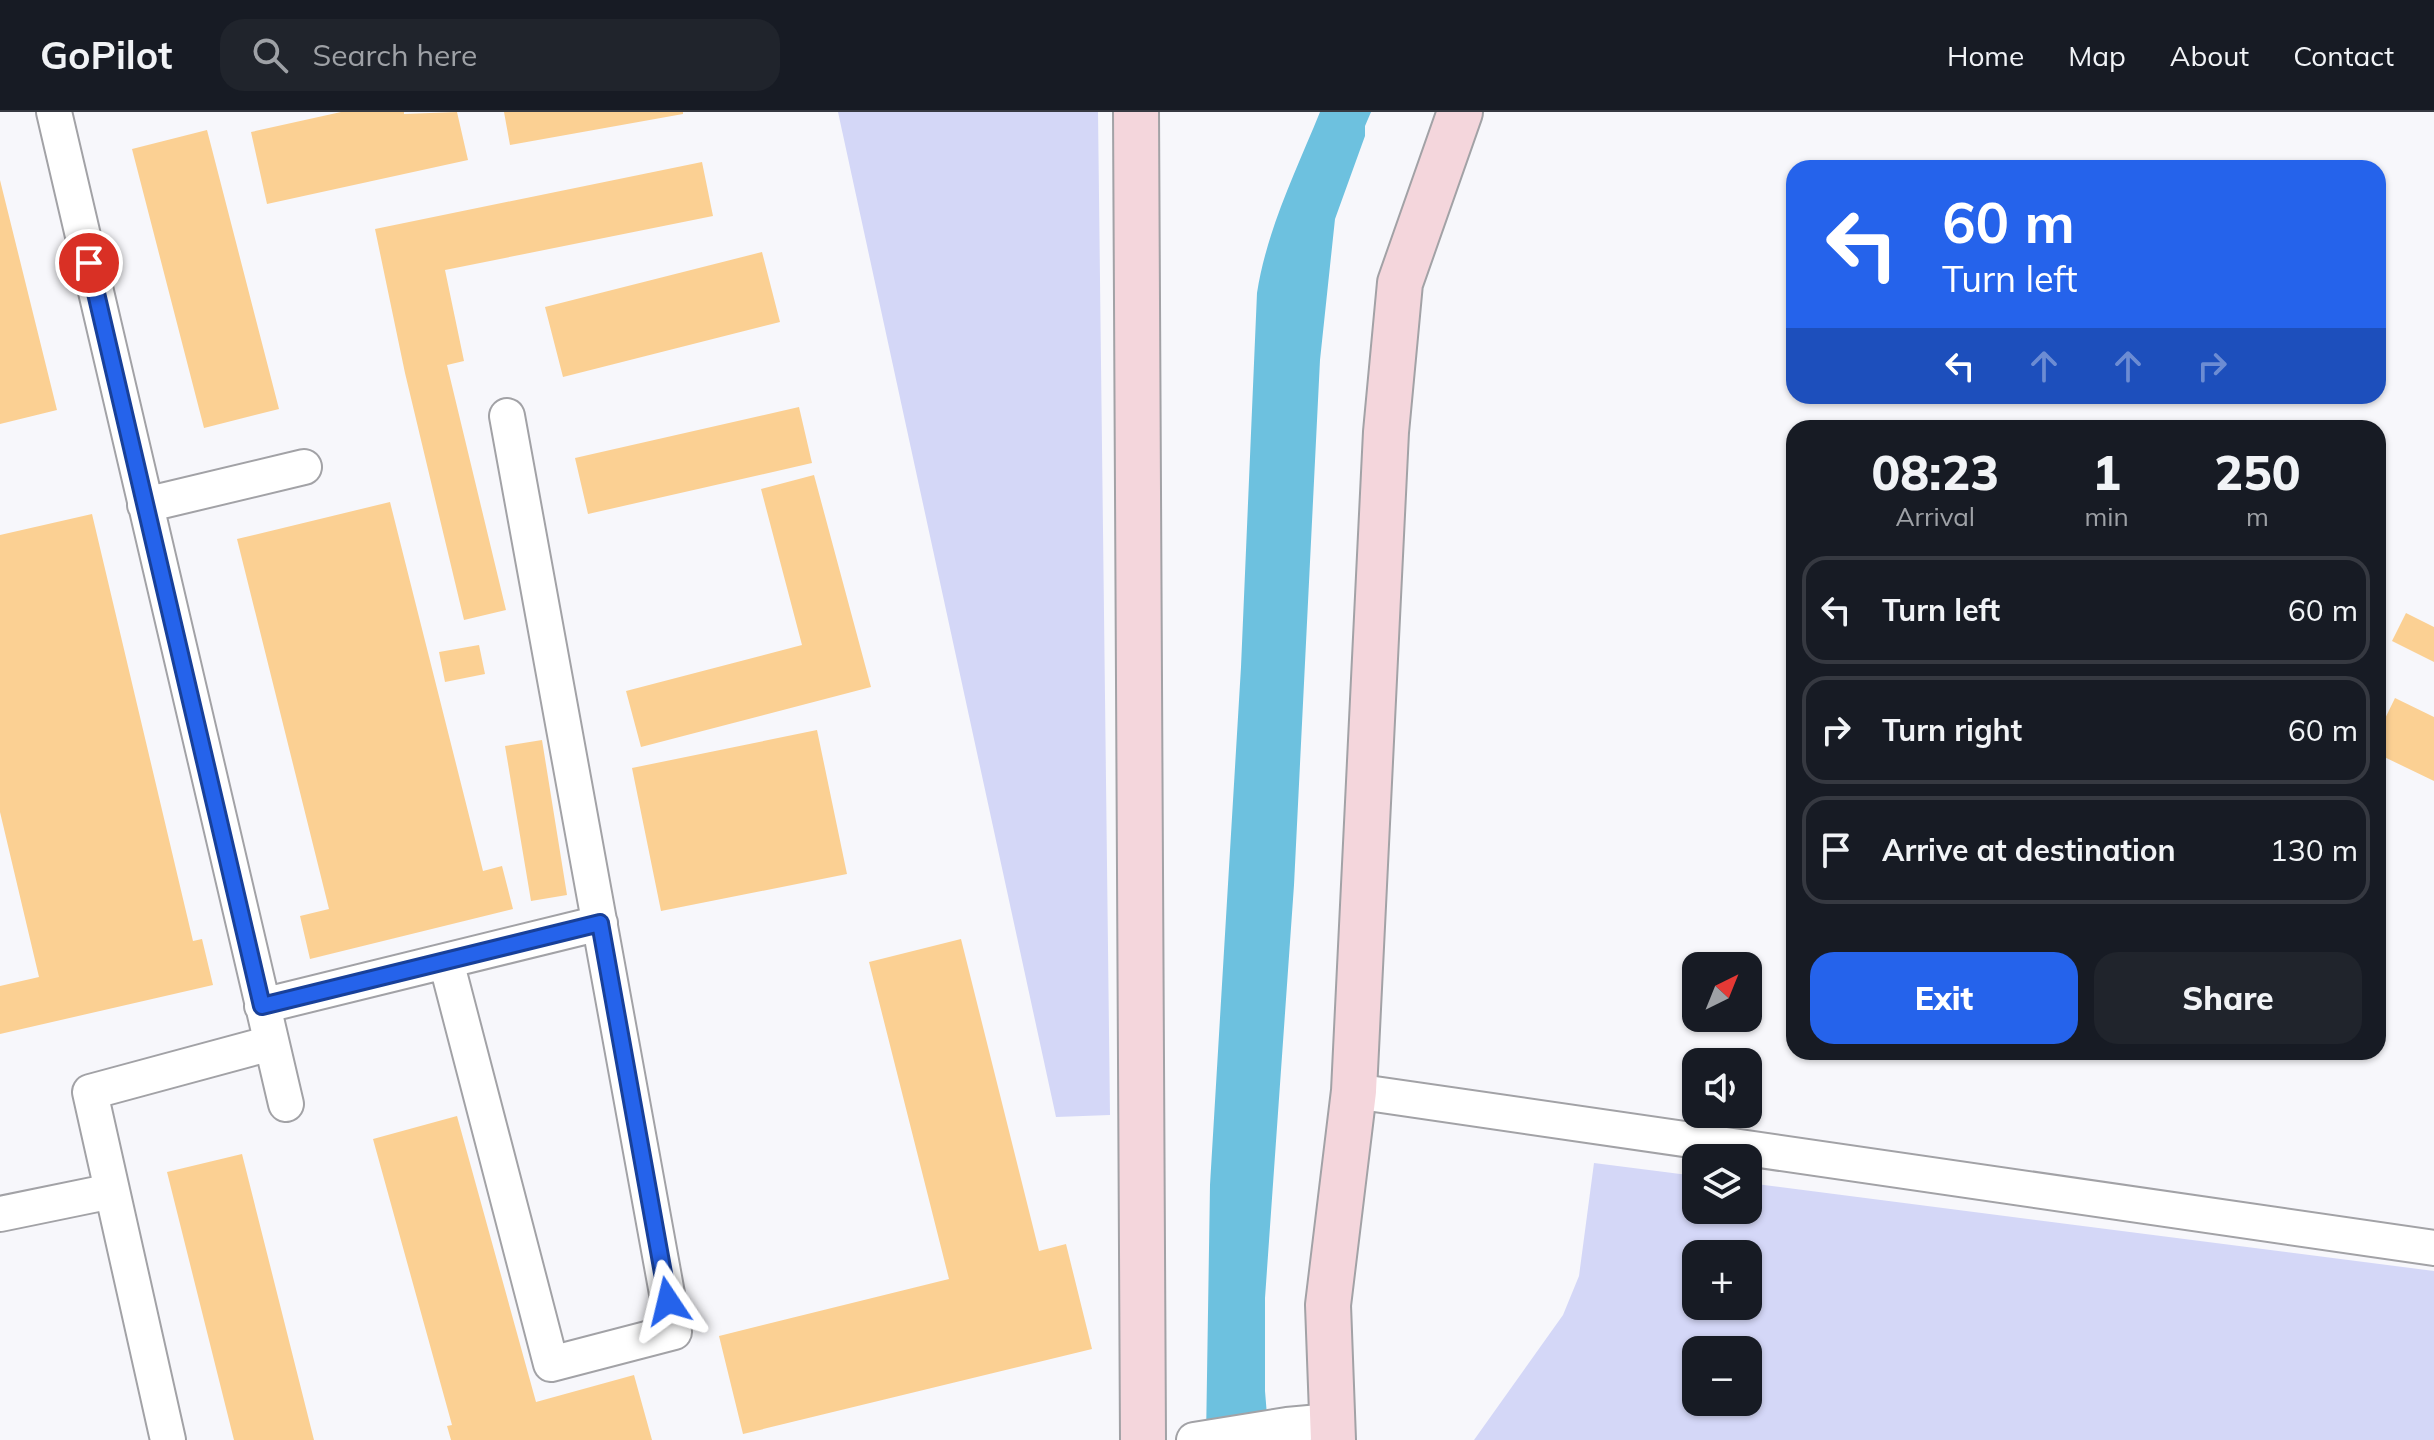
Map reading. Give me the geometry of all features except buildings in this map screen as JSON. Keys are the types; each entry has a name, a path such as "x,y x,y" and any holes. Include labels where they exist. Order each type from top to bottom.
{"main road":[{"path":"1136,112 1143,1440"},
{"path":"1332,1430 1328,1305 1354,1091 1386,432 1400,283 1460,112"}],"street":[{"path":"54,112 286,1104"},
{"path":"446,961 551,1364 674,1332 507,416"},
{"path":"145,505 304,467"},
{"path":"262,1006 600,923"},
{"path":"168,1440 90,1092 271,1043"},
{"path":"1354,1091 2434,1248"},
{"path":"0,1214 112,1191"},
{"path":"1194,1440 1287,1425 1332,1430"}],"shaded area":[{"path":"838,112 1098,112 1110,1115 1056,1117"},
{"path":"1594,1163 1682,1174 1682,1224 1762,1224 1762,1185 2434,1271 2434,1440 1474,1440 1563,1315 1579,1276"}],"water":[{"path":"1320,112 1371,112 1335,219 1320,360 1294,885 1265,1298 1265,1391 1269,1440 1206,1440 1210,1185 1241,667 1257,293 1275,223"}],"route":[{"path":"89,263 262,1006 600,923 668,1301"}]}
